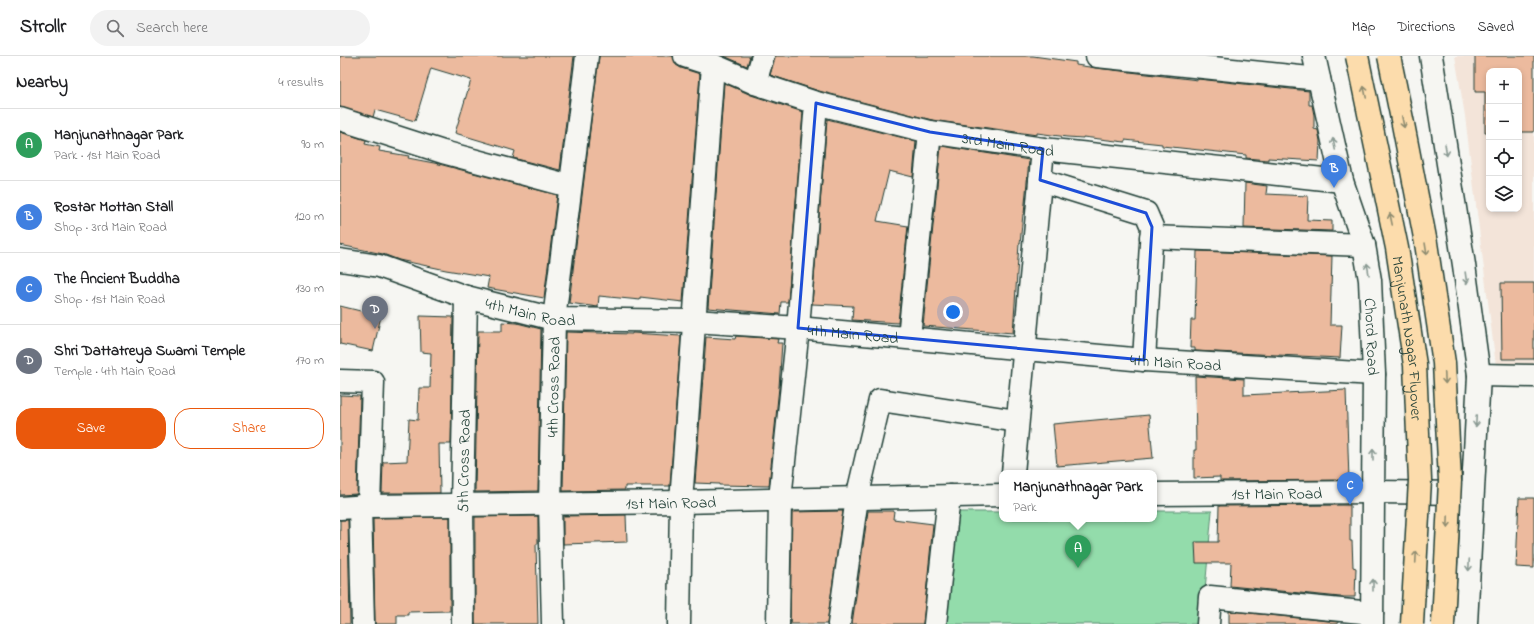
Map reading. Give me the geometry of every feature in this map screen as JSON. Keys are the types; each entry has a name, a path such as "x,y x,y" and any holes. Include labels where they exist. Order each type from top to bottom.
{"main road":[{"name":"Manjunath Nagar Flyover","path":"1357,56 1397,248 1415,365 1420,480 1412,624"},
{"name":"Manjunath Nagar Flyover","path":"1389,56 1426,243 1444,363 1450,480 1443,624"}],"street":[{"name":"4th Cross Road","path":"553,624 550,504 554,319 587,56"},
{"name":"3rd Main Road","path":"685,56 713,65 755,83 816,103 930,132 1043,149 1342,181"},
{"path":"755,83 763,56"},
{"path":"1097,56 1319,79"},
{"name":"Chord Road","path":"1314,56 1342,181 1364,245 1370,280 1374,374 1372,619"},
{"path":"1431,56 1464,265 1479,375 1466,624"},
{"path":"679,624 681,502 713,65"},
{"path":"778,624 780,499 798,328 816,103"},
{"path":"340,119 443,152 570,186"},
{"path":"909,337 930,132"},
{"path":"1012,470 1043,149"},
{"path":"1040,180 1146,213 1152,228 1144,360"},
{"path":"1151,237 1364,245"},
{"name":"4th Main Road","path":"340,260 379,266 466,297 554,319 694,321 909,337 1144,360 1374,374"},
{"name":"5th Cross Road","path":"464,624 462,505 466,297"},
{"path":"1479,375 1534,376"},
{"path":"340,381 373,382 356,507 363,624"},
{"path":"839,624 857,498 880,400 1017,420"},
{"name":"1st Main Road","path":"1157,494 1373,492 1472,493"},
{"name":"1st Main Road","path":"356,507 999,495"},
{"path":"935,624 949,496"},
{"path":"1208,624 1210,597 1372,619"}],"highlighted area":[{"path":"816,103 930,132 1043,149 1040,180 1146,213 1152,227 1144,360 798,328"}],"shaded area":[{"path":"1455,56 1534,56 1534,367 1496,366 1465,116"}],"green space":[{"path":"1157,511 1212,511 1202,624 942,624 957,512 999,512 999,522 1157,522"}],"building":[{"path":"340,56 574,56 560,170 513,158 515,151 455,133 471,80 431,68 415,121 375,110 373,117 340,107"},
{"path":"599,56 673,56 676,65 700,74 683,302 640,297 640,300 599,296 598,307 569,303"},
{"path":"724,56 750,56 747,66"},
{"path":"775,56 1033,56 1076,62 1076,65 1096,68 1309,91 1309,105 1312,105 1314,115 1314,129 1318,130 1320,141 1319,161 1246,158 1246,155 1162,146 1162,144 1125,140 1125,142 1083,137 1067,137 1037,133 1037,135 932,120 819,91 770,75"},
{"path":"1475,56 1534,56 1534,132 1522,132 1522,68 1486,68 1486,132 1485,92 1475,92"},
{"path":"724,83 751,95 803,112 788,302 781,302 780,314 708,308"},
{"path":"827,119 916,141 913,177 889,171 877,221 908,226 898,323 852,320 853,306 812,304"},
{"path":"340,132 366,140 365,144 380,147 379,151 409,156 408,158 439,164 557,195 544,298 487,288 489,277 399,260 383,254 340,245"},
{"path":"941,146 1029,160 1024,214 1019,244 1013,333 923,326"},
{"path":"1245,183 1267,186 1266,194 1308,196 1307,220 1332,221 1332,231 1244,228"},
{"path":"1197,251 1332,256 1330,325 1342,325 1340,358 1195,351 1195,348 1190,348 1191,320 1195,320"},
{"path":"1501,283 1534,283 1534,359 1502,359"},
{"path":"340,306 381,316 373,351 340,344"},
{"path":"420,316 453,317 451,444 439,444 440,493 382,493 383,462 407,461 409,419 418,420 419,388 430,388 431,353 421,352"},
{"path":"502,322 517,323 541,329 538,491 475,492 478,331 502,331"},
{"path":"566,332 632,333 681,336 670,486 625,486 625,490 563,491"},
{"path":"736,336 778,339 777,343 782,343 769,486 695,483 706,337 735,339"},
{"path":"1195,376 1244,379 1244,395 1346,390 1349,480 1220,481 1220,477 1194,478 1194,450 1196,450"},
{"path":"340,395 360,396 357,494 340,495"},
{"path":"1149,415 1153,458 1057,466 1053,424"},
{"path":"1519,498 1534,498 1534,568 1516,567"},
{"path":"1350,505 1350,541 1352,541 1353,567 1356,568 1355,597 1340,597 1230,586 1231,563 1196,563 1195,542 1218,542 1219,506"},
{"path":"843,511 827,624 790,624 792,512"},
{"path":"868,511 894,511 893,519 933,524 923,624 852,624"},
{"path":"626,515 627,542 563,544 563,516"},
{"path":"538,516 538,544 536,544 538,624 475,624 475,517"},
{"path":"450,517 450,611 408,612 408,615 397,615 397,624 375,624 373,518"},
{"path":"340,520 348,520 350,624 340,624"},
{"path":"1229,611 1338,622 1338,624 1229,624"}],"place":[{"name":"Rostar Mottan Stall","path":"1334,188"},
{"name":"Shri Dattatreya Swami Temple","path":"375,329"},
{"name":"The Ancient Buddha","path":"1350,505"},
{"name":"Manjunathnagar Park","path":"1078,568"}]}
